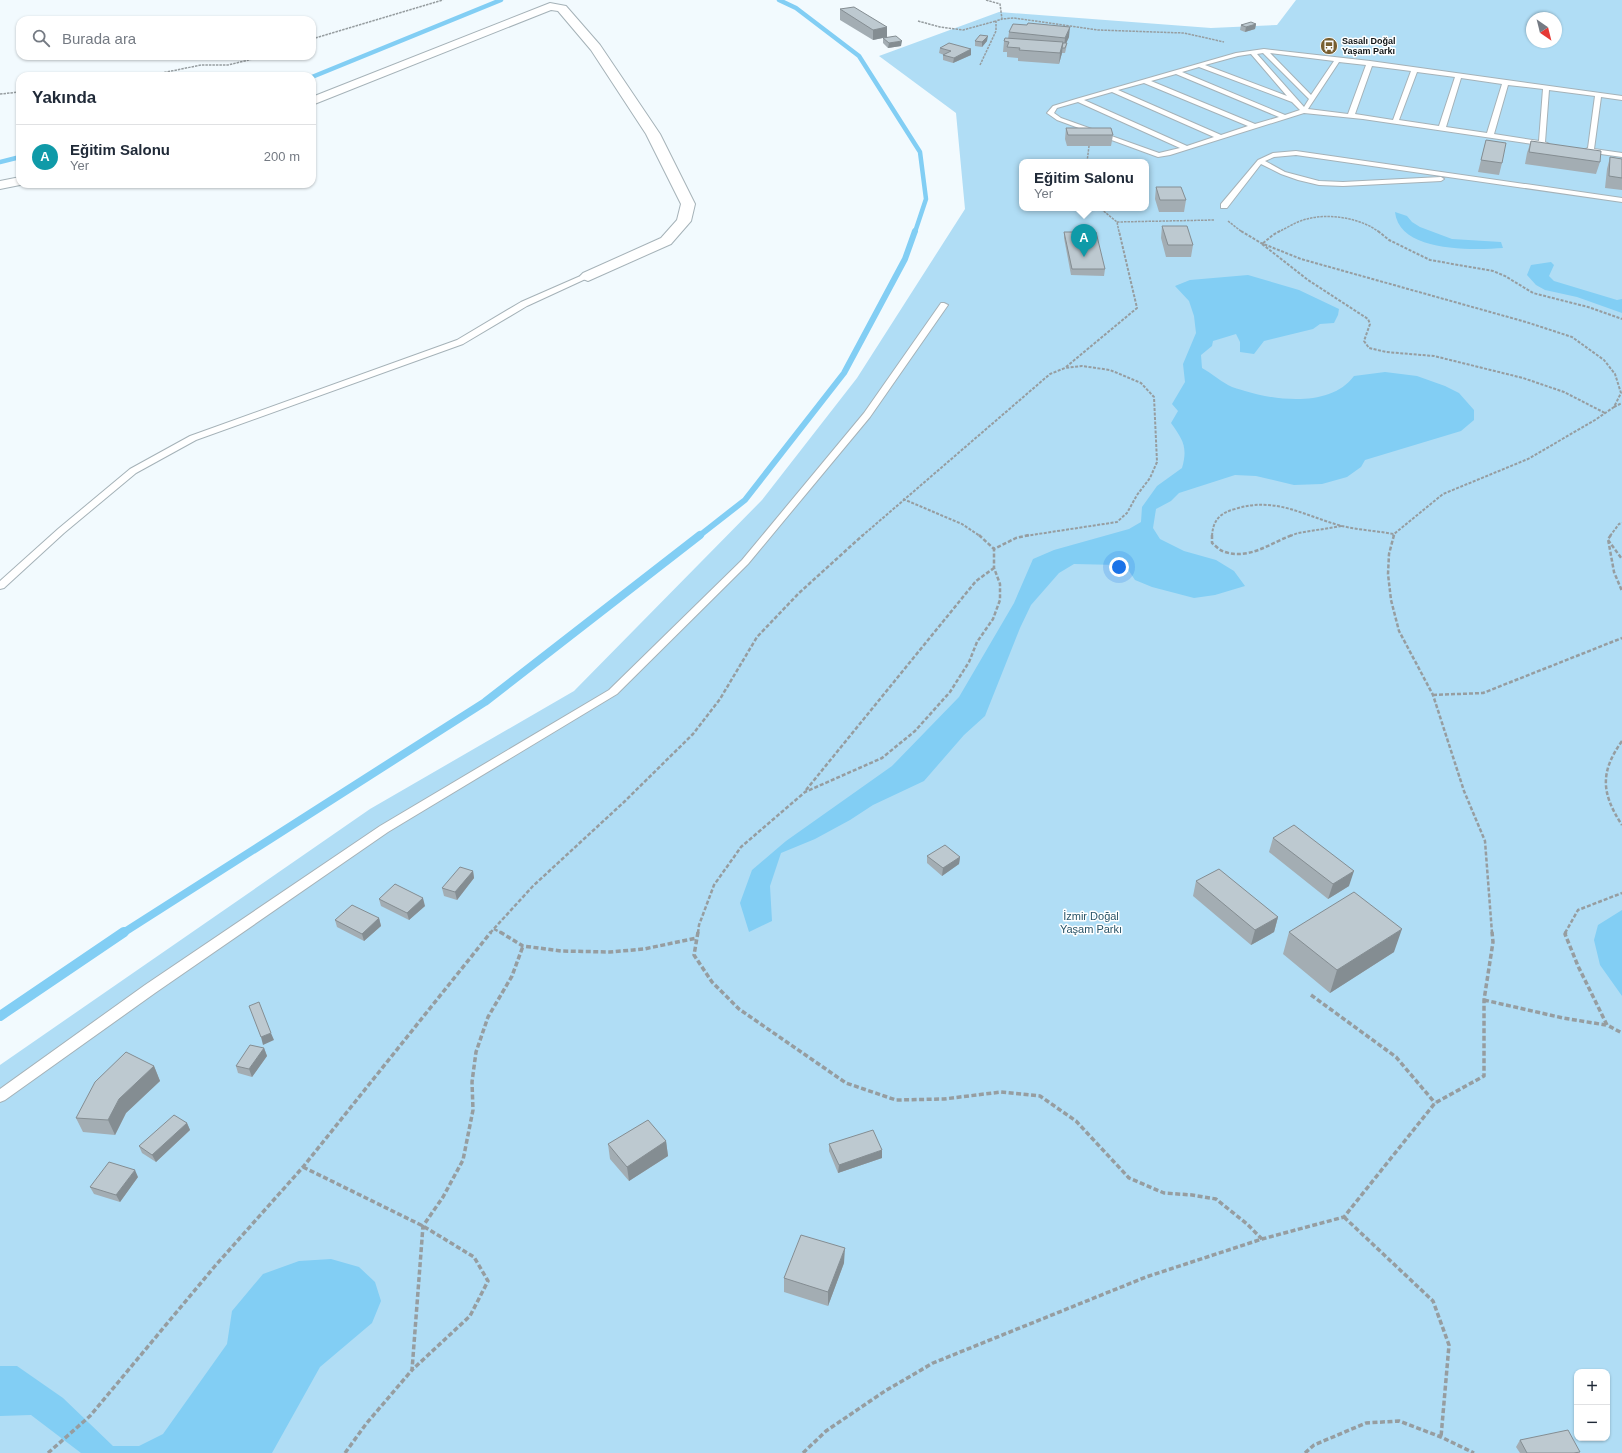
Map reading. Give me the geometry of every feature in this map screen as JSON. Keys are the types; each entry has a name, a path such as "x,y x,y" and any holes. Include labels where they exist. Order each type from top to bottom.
{"street":[{"path":"316,99 550,6 562,8 596,48 653,134 688,204 684,221 666,241 588,276"},
{"path":"0,185 16,181"}],"lane":[{"path":"1264,51 1312,99"},
{"path":"1556,145 1396,121 1304,111 1168,154 1158,155 1059,119 1050,113 1055,108 1112,90 1238,54 1264,51 1370,63 1622,98"},
{"path":"1252,52 1304,111"},
{"path":"1304,111 1338,59"},
{"path":"1351,115 1370,63"},
{"path":"1199,65 1294,101"},
{"path":"1396,121 1415,70"},
{"path":"1177,72 1285,117"},
{"path":"1442,128 1459,75"},
{"path":"1145,81 1254,126"},
{"path":"1490,135 1506,82"},
{"path":"1542,143 1546,87"},
{"path":"1112,90 1219,137"},
{"path":"1591,150 1598,94"},
{"path":"1078,100 1186,148"},
{"path":"1577,148 1622,155"},
{"path":"1224,206 1260,161 1273,154 1324,156 1463,178 1622,200"},
{"path":"1260,161 1300,179 1319,183 1343,184 1463,178"},
{"path":"0,586 61,531 133,471 193,438 460,342 524,304 588,276"},
{"path":"0,1096 150,989 384,829 613,692 745,562 867,415 944,305"}],"path":[{"path":"316,38 443,0"},
{"path":"986,0 1000,4 1002,19"},
{"path":"918,21 940,27 963,30 1002,19 1014,18 1105,30 1184,33 1228,43"},
{"path":"980,65 996,30 996,21"},
{"path":"167,72 202,65 228,64 246,60"},
{"path":"0,94 16,92"},
{"path":"1088,159 1089,146"},
{"path":"1224,206 1226,220"},
{"path":"1103,211 1117,222 1226,220 1237,229 1262,244 1308,280 1361,313 1368,319 1370,324 1364,341 1369,348 1386,352 1441,357 1498,373 1523,378 1564,392 1605,413"},
{"path":"1262,244 1273,235 1306,219 1324,217 1352,220 1372,227 1389,240 1430,260 1493,271 1505,276 1533,293 1588,307 1622,319"},
{"path":"1065,368 1137,308 1117,222"},
{"path":"1262,244 1303,260 1547,328 1572,337 1604,360 1615,374 1621,393 1614,407"},
{"path":"48,1453 90,1416 215,1266 303,1167 494,929 533,886 624,802 693,734 720,699 756,637 799,593 903,499 1050,374 1065,368 1082,366 1110,370 1141,383 1154,397 1157,462 1150,478 1126,513 1117,522 1039,533 1016,538 994,549"},
{"path":"803,1453 826,1431 885,1391 934,1362 1146,1277 1262,1239 1344,1217 1435,1103 1484,1076 1484,1000 1493,942 1485,841 1464,791 1433,695 1399,632 1391,600 1388,574 1389,554 1394,534 1443,494 1528,459 1622,403"},
{"path":"805,792 882,758 915,731 950,692 969,662 977,642 994,619 1000,600 1000,584 994,568 994,549 976,532 962,524 903,499"},
{"path":"1342,526 1298,533 1279,540 1262,550 1243,554 1224,552 1212,543 1212,527 1216,518 1231,510 1252,504 1267,504 1342,526 1394,534"},
{"path":"1622,523 1619,524 1608,540 1614,572 1622,591"},
{"path":"1608,540 1622,559"},
{"path":"994,568 976,581 805,792 772,818 741,847 714,885 699,925 694,955 712,982 739,1009 846,1083 896,1100 944,1099 1001,1092 1040,1096 1076,1121 1129,1178 1164,1193 1192,1195 1216,1199 1262,1239"},
{"path":"1433,695 1483,693 1622,638"},
{"path":"1622,741 1607,768 1607,791 1615,816 1622,825"},
{"path":"1607,1025 1578,966 1565,934 1578,910 1622,893"},
{"path":"494,929 524,946 561,951 610,952 644,949 697,938"},
{"path":"412,1370 423,1226 443,1197 463,1160 473,1110 472,1082 476,1052 488,1017 512,976 524,946"},
{"path":"1311,995 1396,1057 1435,1103"},
{"path":"1484,1000 1563,1018 1607,1025 1622,1033"},
{"path":"303,1167 423,1226 474,1257 488,1281 470,1316 412,1370 366,1424 345,1453"},
{"path":"1344,1217 1433,1301 1449,1345 1441,1437"},
{"path":"1306,1453 1314,1445 1366,1423 1399,1421 1441,1437 1474,1453"}],"green space":[{"name":"İzmir Doğal Yaşam Parkı","path":"1296,0 1622,0 1622,1453 0,1453 0,1065 370,809 574,691 762,500 857,378 965,209 956,113 879,56 999,12 1211,28 1277,25"}],"shaded area":[{"path":"1395,212 1407,216 1412,222 1420,227 1452,239 1501,242 1503,248 1457,248 1423,242 1409,235 1400,225"},
{"path":"1551,262 1554,265 1549,276 1554,281 1617,300 1622,299 1622,313 1577,297 1545,290 1536,285 1527,275 1531,265"},
{"path":"1248,275 1299,290 1339,309 1338,315 1334,323 1320,324 1313,329 1264,341 1254,354 1240,352 1240,342 1236,334 1213,341 1212,346 1201,355 1202,368 1225,383 1234,388 1258,394 1288,399 1303,399 1332,393 1344,386 1354,376 1385,372 1417,376 1445,386 1459,393 1474,410 1474,420 1461,431 1365,460 1361,467 1347,477 1322,484 1294,485 1256,476 1235,475 1179,493 1171,501 1156,509 1153,528 1160,539 1184,551 1216,560 1234,571 1245,586 1215,595 1194,598 1152,587 1135,580 1129,571 1118,565 1074,564 1059,573 1031,605 1020,628 985,716 964,735 924,781 873,805 850,820 815,839 781,853 770,886 772,921 749,932 740,903 752,870 786,841 892,766 959,697 1014,603 1033,559 1054,550 1129,529 1141,522 1142,507 1157,486 1182,468 1184,461 1183,444 1179,434 1171,423 1178,411 1172,404 1185,382 1183,364 1196,333 1194,316 1189,301 1175,286 1190,280"},
{"path":"1622,910 1622,996 1600,965 1594,940 1598,925"},
{"path":"331,1259 359,1267 375,1282 381,1301 372,1323 320,1367 272,1453 81,1453 31,1415 0,1416 0,1366 17,1366 63,1398 113,1446 139,1446 163,1434 227,1344 232,1311 263,1274 299,1261"}],"building":[{"path":"854,7 887,27 873,30 840,9"},
{"path":"1251,22 1256,24 1246,27 1241,25"},
{"path":"1028,23 1070,27 1065,38 1009,32 1013,24 1027,25"},
{"path":"980,35 988,36 982,42 975,41"},
{"path":"896,36 902,41 889,43 883,38"},
{"path":"1005,38 1063,42 1060,53 1019,50 1020,48 1007,47 1009,42 1004,41"},
{"path":"949,43 971,49 954,58 943,55 951,51 940,48"},
{"path":"1063,43 1067,43 1065,48 1062,48"},
{"path":"1066,128 1111,128 1113,135 1068,135"},
{"path":"1486,140 1506,143 1502,163 1481,160"},
{"path":"1531,141 1601,151 1600,162 1529,152"},
{"path":"1610,157 1622,159 1622,178 1609,176"},
{"path":"1156,187 1181,187 1186,200 1160,200"},
{"path":"1162,226 1187,226 1193,245 1168,245"},
{"path":"1064,232 1096,232 1105,269 1072,269"},
{"path":"1294,825 1354,871 1333,884 1273,838"},
{"path":"945,845 960,857 943,868 927,856"},
{"path":"460,867 473,871 455,892 442,888"},
{"path":"1219,869 1278,917 1255,930 1196,881"},
{"path":"395,884 423,898 407,913 379,899"},
{"path":"1354,892 1402,929 1337,970 1289,932"},
{"path":"352,905 379,918 362,934 335,920"},
{"path":"259,1002 271,1033 261,1037 249,1006"},
{"path":"250,1045 264,1048 249,1069 236,1066"},
{"path":"126,1052 154,1066 119,1099 108,1120 76,1118 95,1082"},
{"path":"174,1115 187,1123 152,1155 139,1146"},
{"path":"648,1120 666,1141 627,1167 608,1144"},
{"path":"873,1130 882,1150 839,1165 829,1144"},
{"path":"109,1162 135,1170 116,1195 90,1187"},
{"path":"801,1235 845,1248 828,1292 784,1278"},
{"path":"1568,1430 1580,1452 1527,1453 1520,1440"}],"waterway":[{"path":"316,75 501,0"},
{"path":"779,0 796,8 859,56 920,152 926,199 915,232"},
{"path":"0,162 16,158"},
{"path":"699,536 745,500 844,373 905,259 915,231"},
{"path":"123,933 485,702 700,535"},
{"path":"0,1016 124,932"}],"place":[{"name":"Sasalı Doğal Yaşam Parkı","path":"1329,46"},
{"name":"Eğitim Salonu","path":"1084,257"}]}
